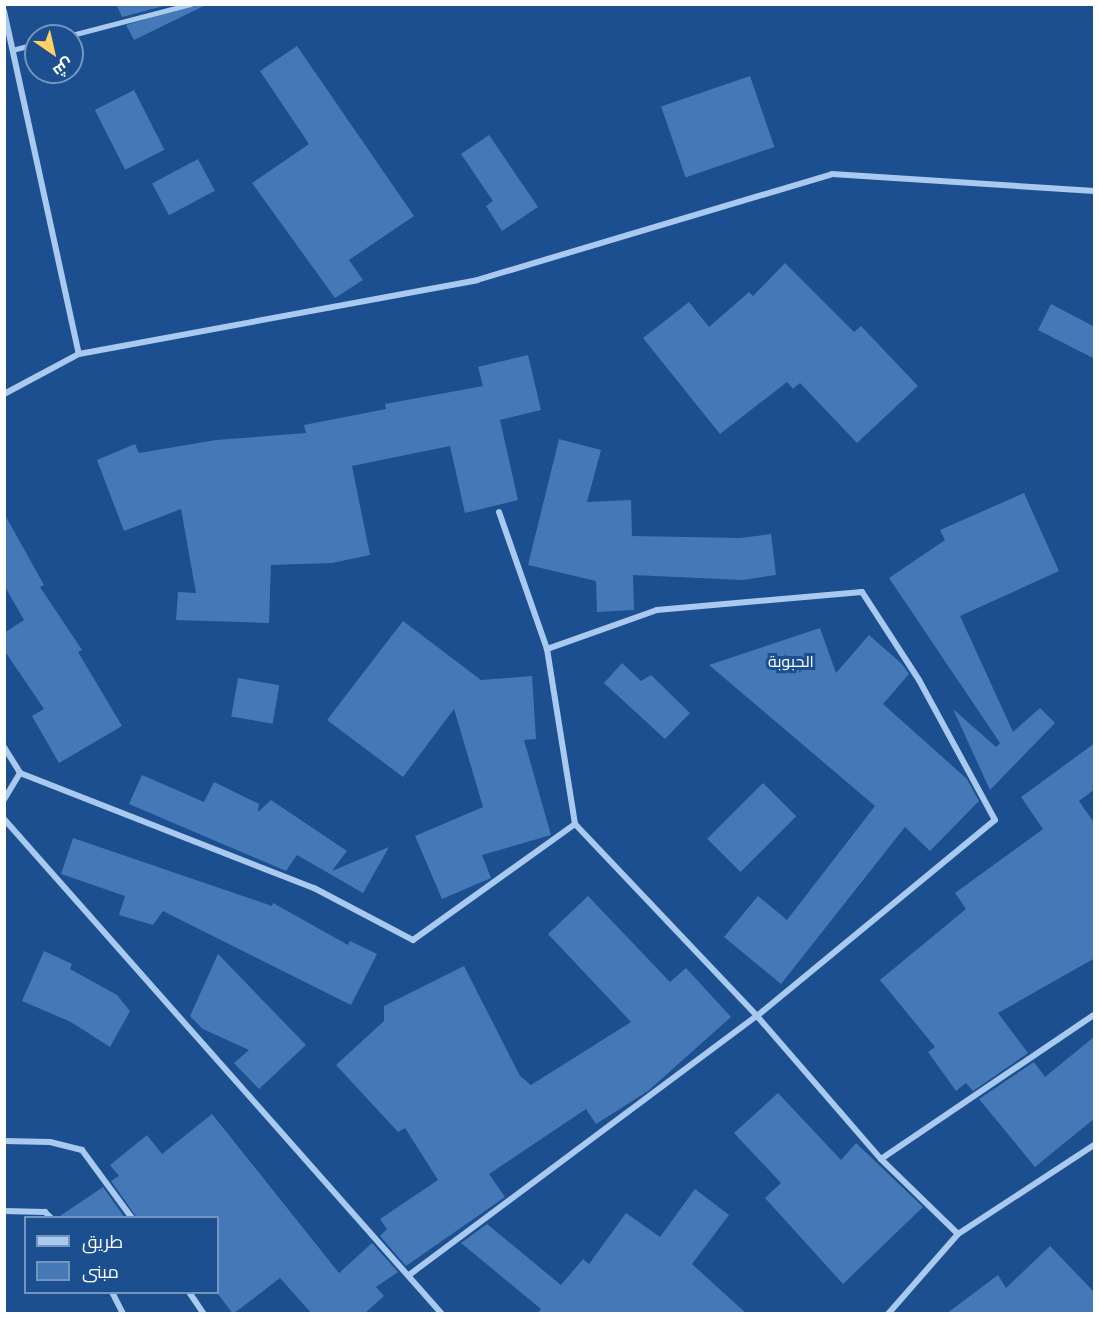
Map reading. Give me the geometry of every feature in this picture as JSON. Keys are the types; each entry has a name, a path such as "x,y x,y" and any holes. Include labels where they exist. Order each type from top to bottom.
{"street":[{"path":"4,11 16,50 79,354"},
{"path":"4,394 79,354 477,280 832,174 1095,191"},
{"path":"499,512 547,649 575,824 757,1016 880,1159 958,1234"},
{"path":"409,1275 757,1016 995,820 919,680 862,592 657,610 547,649"},
{"path":"4,747 20,773 314,888 413,940 575,824"},
{"path":"4,800 20,773"},
{"path":"4,819 442,1314"},
{"path":"880,1159 1095,1015"},
{"path":"4,1142 50,1142 81,1150 130,1216"},
{"path":"888,1314 958,1234 1095,1144"},
{"path":"4,1211 45,1212 49,1216"},
{"path":"113,1294 123,1314"},
{"path":"190,1294 204,1314"}],"lane":[{"path":"84,32 190,4"},
{"path":"16,50 24,48"}],"building":[{"path":"116,4 171,4 122,17"},
{"path":"195,4 208,4 134,40 126,25"},
{"path":"297,46 414,216 349,260 363,280 335,298 252,183 309,144 260,71"},
{"path":"750,76 774,147 686,178 661,107"},
{"path":"134,90 164,150 125,170 95,110"},
{"path":"489,135 538,207 502,231 486,206 493,201 461,154"},
{"path":"198,159 215,191 169,215 152,183"},
{"path":"785,263 854,332 861,326 918,386 857,443 800,383 793,389 787,382 720,434 643,338 689,302 709,327 749,292 753,296"},
{"path":"1051,304 1095,327 1095,359 1038,330"},
{"path":"528,355 541,410 500,420 518,500 465,513 450,446 352,466 370,555 332,563 271,565 269,623 176,620 178,592 196,593 181,509 124,531 97,460 135,444 139,453 216,440 306,433 304,425 386,409 385,404 483,386 478,367"},
{"path":"559,439 601,450 587,502 631,500 632,536 740,538 771,534 776,575 743,580 633,575 634,610 597,612 596,581 528,565"},
{"path":"1024,493 1059,571 960,616 1013,732 1040,708 1055,723 990,790 953,709 996,747 1000,743 889,578 945,540 940,530"},
{"path":"4,513 44,585 40,587 82,650 78,652 122,726 59,763 32,716 44,709 4,650 4,633 24,620 4,585"},
{"path":"403,621 481,680 532,676 536,739 524,740 551,835 482,855 491,878 442,899 415,836 483,807 454,709 403,777 327,720"},
{"path":"820,628 836,673 869,635 902,664 909,674 883,704 967,779 979,801 930,851 905,827 781,984 724,937 758,896 787,920 875,806 709,665"},
{"path":"622,663 641,681 651,675 690,713 665,739 604,683"},
{"path":"238,678 279,685 273,724 231,716"},
{"path":"1095,743 1095,789 1079,801 1095,824 1095,958 998,1013 1028,1053 973,1091 966,1083 956,1091 928,1052 935,1047 880,980 966,909 955,893 1043,829 1021,797"},
{"path":"142,775 204,802 214,782 259,804 258,812 271,800 347,851 332,871 389,847 363,893 297,855 286,871 129,804"},
{"path":"763,783 796,816 740,872 707,839"},
{"path":"73,838 272,906 273,903 348,945 350,941 377,954 351,1005 163,911 153,925 119,915 125,896 61,874"},
{"path":"588,896 670,982 686,968 731,1017 648,1091 596,1124 586,1109 489,1174 505,1197 406,1266 380,1236 387,1229 380,1219 438,1180 405,1128 398,1132 336,1065 384,1021 384,1006 464,966 520,1076 531,1085 631,1022 548,934"},
{"path":"44,951 72,964 70,969 117,995 130,1011 110,1047 71,1022 22,1001"},
{"path":"218,954 306,1045 259,1089 234,1063 249,1050 203,1029 190,1016"},
{"path":"1095,1036 1095,1118 1035,1167 979,1099 1034,1062 1045,1077"},
{"path":"778,1093 841,1160 856,1143 923,1207 843,1284 765,1198 781,1183 734,1133"},
{"path":"212,1114 339,1273 372,1243 398,1272 376,1287 384,1296 364,1314 312,1314 280,1278 233,1314 218,1294 219,1216 136,1216 111,1181 119,1176 110,1165 147,1135 162,1154"},
{"path":"103,1187 124,1216 60,1216"},
{"path":"695,1189 729,1215 692,1264 747,1314 537,1314 541,1309 461,1243 487,1224 561,1285 583,1259 589,1264 626,1213 660,1237"},
{"path":"1050,1246 1095,1293 1095,1314 946,1314 998,1275 1006,1288"}],"district":[{"name":"الحبوبة","path":"791,662"}]}
